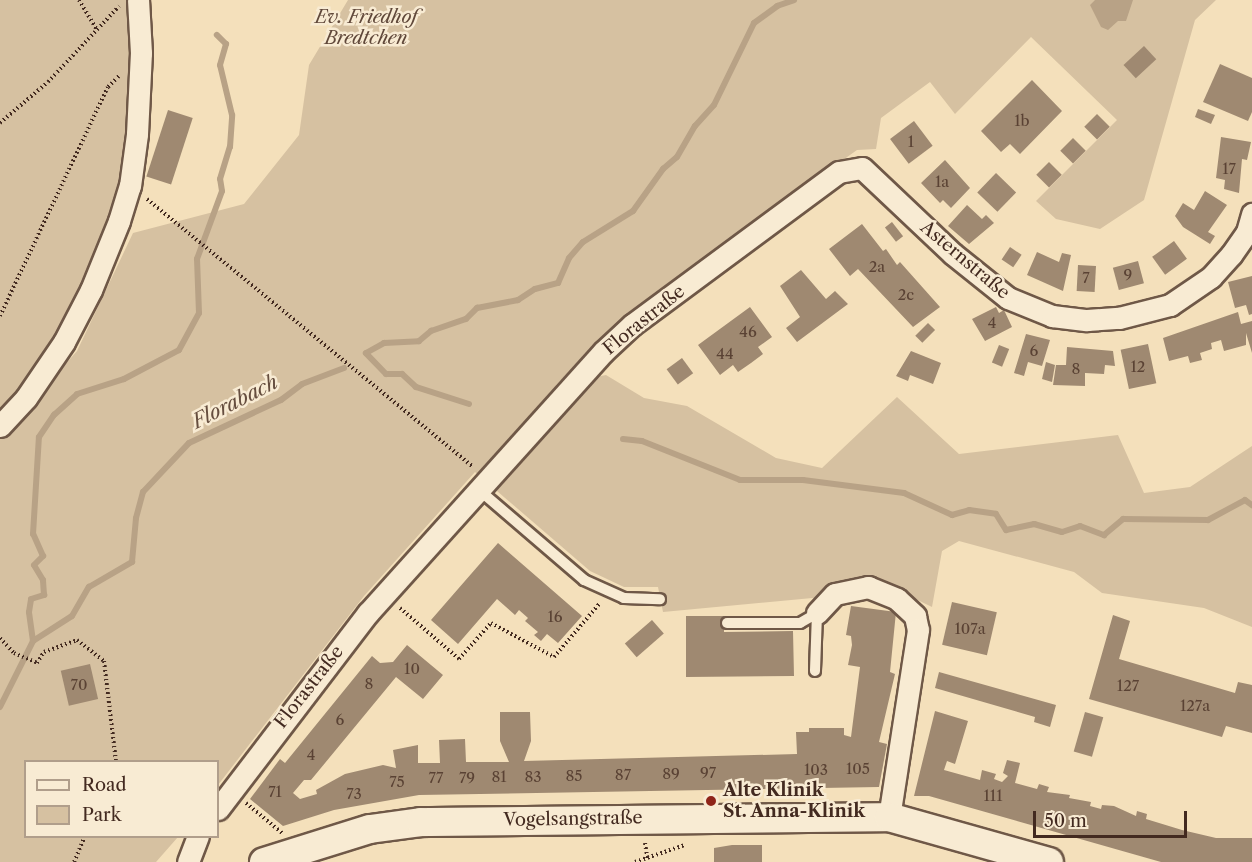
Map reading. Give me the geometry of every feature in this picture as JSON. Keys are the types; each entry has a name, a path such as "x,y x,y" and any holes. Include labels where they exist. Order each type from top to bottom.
{"street":[{"path":"0,426 26,398 64,342 91,290 130,186 141,53 138,0"},
{"name":"Asternstraße","path":"833,177 846,168 862,168 980,277 1008,298 1052,316 1119,318 1170,304 1210,277 1250,229"},
{"name":"Florastraße","path":"219,809 384,595 603,352 632,325 833,177"},
{"path":"817,613 835,594 868,587 897,599 915,616 918,630 889,817"},
{"name":"Vogelsangstraße","path":"264,862 370,829 421,822 889,817 1049,862"},
{"path":"188,862 198,838"}],"lane":[{"path":"483,484 584,580 608,594 624,598 660,599"},
{"path":"727,624 800,623 817,613"},
{"path":"815,671 817,613"}],"path":[{"path":"79,0 97,30"},
{"path":"0,123 48,82 124,0"},
{"path":"0,316 108,87 141,53"},
{"path":"130,186 483,484"},
{"path":"384,595 459,659 491,623 554,657 608,594"},
{"path":"0,638 20,656 34,662 44,652 77,640 105,661 116,760"},
{"path":"231,791 281,831"},
{"path":"74,862 85,838"}],"green space":[{"path":"0,0 131,0 133,30 126,164 109,230 47,358 0,418"},
{"name":"Ev. Friedhof Bredtchen","path":"348,0 1216,0 1195,20 1144,200 1100,229 1056,219 1036,201 1117,120 1031,37 955,114 930,82 881,118 876,149 857,150 626,314 556,385 606,375 644,398 687,406 776,458 822,468 897,397 959,454 1118,435 1144,493 1190,487 1252,446 1252,627 1204,608 1102,593 1074,572 959,541 942,551 932,607 897,590 663,612 658,587 624,587 590,571 475,472 364,596 219,784 219,760 24,760 24,838 177,838 156,862 0,862 0,438 77,351 133,233 244,204 299,135 309,65"}],"shaded area":[{"path":"1095,0 1133,0 1126,21 1118,21 1108,30 1101,27 1090,5"}],"building":[{"path":"1144,46 1156,59 1136,78 1124,65"},
{"path":"1220,64 1252,78 1252,112 1248,121 1203,102"},
{"path":"1032,80 1062,111 1020,154 1010,144 1001,152 981,131"},
{"path":"1198,109 1215,115 1211,124 1195,117"},
{"path":"168,110 193,118 171,185 146,177"},
{"path":"1097,114 1110,127 1097,139 1084,127"},
{"path":"914,121 933,146 909,164 890,139"},
{"path":"1221,137 1251,142 1247,160 1242,159 1239,193 1224,189 1225,180 1216,178"},
{"path":"1073,138 1086,151 1073,163 1060,151"},
{"path":"945,160 970,188 951,208 943,200 940,203 921,183"},
{"path":"1049,162 1062,175 1049,187 1036,175"},
{"path":"996,173 1016,192 997,212 977,192"},
{"path":"1205,191 1227,205 1208,232 1215,236 1210,244 1183,227 1175,216 1183,203 1194,210"},
{"path":"967,205 982,219 986,215 994,223 969,244 948,226"},
{"path":"892,222 903,236 896,242 885,228"},
{"path":"862,224 883,251 886,249 897,265 900,262 940,307 913,327 858,269 850,276 829,249"},
{"path":"1174,241 1187,259 1165,275 1152,257"},
{"path":"1010,247 1022,255 1013,267 1002,259"},
{"path":"1037,252 1059,262 1062,253 1071,255 1063,291 1027,275"},
{"path":"1138,261 1144,283 1119,290 1113,268"},
{"path":"1078,265 1096,266 1095,292 1077,291"},
{"path":"801,270 826,299 835,291 848,304 797,342 786,328 800,317 780,286"},
{"path":"1252,276 1252,314 1249,315 1246,305 1235,308 1228,282"},
{"path":"750,307 772,337 758,347 763,354 751,363 738,372 733,365 720,375 698,345"},
{"path":"996,307 999,313 1004,310 1012,327 985,341 972,319"},
{"path":"1238,312 1241,324 1252,321 1252,353 1246,333 1246,345 1224,351 1221,340 1211,343 1212,349 1200,353 1202,360 1190,363 1188,356 1169,361 1163,338"},
{"path":"928,323 935,330 922,343 915,336"},
{"path":"1026,334 1050,340 1042,366 1028,362 1024,376 1014,373"},
{"path":"1148,344 1156,383 1129,389 1121,350"},
{"path":"999,345 1009,349 1002,367 992,363"},
{"path":"1067,347 1113,351 1115,366 1105,365 1104,374 1085,373 1085,386 1053,385 1056,365 1066,365"},
{"path":"911,351 941,363 933,384 910,375 908,381 896,376"},
{"path":"682,358 693,373 678,385 667,369"},
{"path":"1046,362 1055,365 1052,382 1042,379"},
{"path":"498,543 582,616 558,643 547,634 541,641 534,635 538,632 525,621 528,618 519,610 515,615 497,599 458,644 431,620"},
{"path":"952,602 997,612 987,655 942,645"},
{"path":"851,606 896,612 890,672 895,674 879,742 887,744 879,787 419,795 334,810 283,826 250,799 280,759 285,763 372,656 380,663 393,662 407,645 443,675 423,699 396,677 311,780 304,780 293,793 300,799 317,794 316,790 345,774 383,765 396,768 393,750 418,745 418,763 440,763 439,740 465,739 466,762 509,762 500,741 500,712 530,712 531,741 524,761 797,754 796,732 809,732 809,728 844,728 844,735 851,737 860,667 848,665 852,645 851,636 846,635"},
{"path":"1113,615 1130,621 1119,659 1235,693 1238,682 1252,685 1252,733 1226,726 1222,737 1089,699"},
{"path":"686,616 724,616 724,632 793,631 794,676 686,677"},
{"path":"652,620 664,634 637,657 625,644"},
{"path":"90,664 98,699 69,706 61,671"},
{"path":"939,672 1056,705 1050,727 1034,722 1035,717 935,688"},
{"path":"935,711 968,721 955,764 947,761 944,770 980,780 982,770 996,774 994,779 1002,782 1008,776 1003,773 1007,760 1020,763 1015,783 1037,789 1039,784 1049,787 1047,792 1070,795 1069,798 1091,802 1090,806 1101,809 1102,805 1114,806 1136,816 1137,811 1147,814 1146,819 1216,838 1252,838 1252,862 1161,862 929,796 914,796"},
{"path":"1085,712 1103,717 1092,757 1074,751"},
{"path":"732,845 762,845 762,862 714,862 714,848"}],"waterway":[{"path":"469,404 416,387 402,374 386,374 366,353 384,343 419,341 431,331 466,319 477,308 518,300 535,289 558,283 569,258 583,242 633,211 663,169 677,157 695,126 714,105 754,23 777,6 794,0"},
{"path":"33,641 29,612 31,599 44,595 43,580 34,565 43,556 33,534 39,437 54,415 77,394 124,379 179,350 199,313 197,259 222,191 220,179 230,147 232,115 220,65 226,44 217,35"},
{"name":"Florabach","path":"0,707 33,641 72,616 89,587 132,562 136,518 143,492 189,443 281,400 302,384 344,368"},
{"path":"623,439 642,441 740,480 803,480 904,493 952,515 969,510 996,514 1006,530 1034,524 1062,532 1080,526 1104,535 1123,519 1208,520 1245,500 1252,505"}],"place":[{"name":"Alte Klinik St. Anna-Klinik","path":"711,801"}]}
